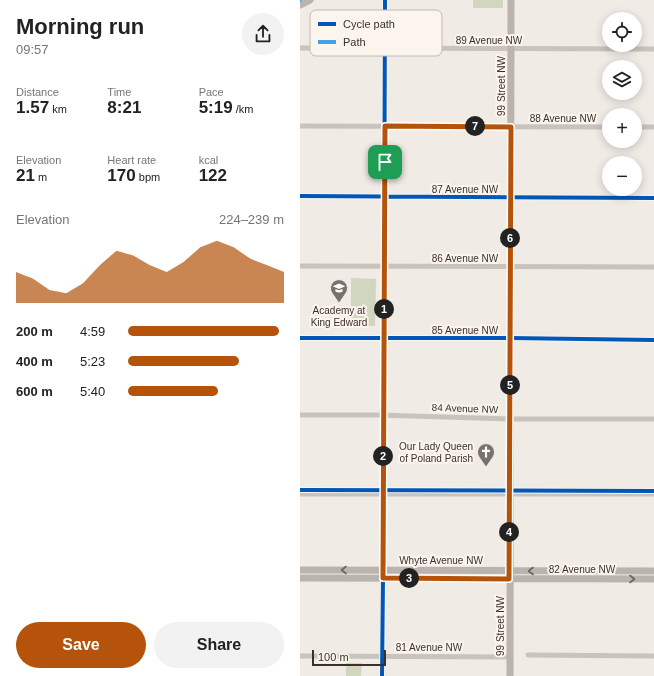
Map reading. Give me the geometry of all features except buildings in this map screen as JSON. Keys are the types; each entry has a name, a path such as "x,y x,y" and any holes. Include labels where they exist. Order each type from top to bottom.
{"main road":[{"path":"300,5 310,0"},
{"name":"99 Street NW","path":"510,676 509,494 511,0"},
{"name":"Whyte Avenue NW","path":"300,570 509,579"},
{"name":"82 Avenue NW","path":"509,571 654,571"},
{"name":"Whyte Avenue NW","path":"300,578 383,574 509,571"},
{"name":"82 Avenue NW","path":"509,579 654,579"}],"street":[{"name":"89 Avenue NW","path":"442,48 654,49"},
{"path":"382,676 385,56"},
{"name":"88 Avenue NW","path":"300,126 602,127"},
{"path":"642,127 654,127"},
{"name":"87 Avenue NW","path":"300,196 654,198"},
{"name":"86 Avenue NW","path":"300,266 654,267"},
{"name":"85 Avenue NW","path":"300,338 654,340"},
{"name":"84 Avenue NW","path":"300,415 384,415 510,419 654,419"},
{"path":"300,494 654,494"},
{"path":"528,655 654,656"},
{"name":"81 Avenue NW","path":"300,656 510,657"}],"green space":[{"path":"473,0 503,0 503,8 473,8"},
{"path":"351,278 376,279 375,326 351,326"},
{"path":"346,663 362,663 361,676 346,676"}],"cycle path":[{"path":"385,0 385,10"},
{"path":"383,570 385,56"},
{"path":"300,196 654,198"},
{"path":"300,338 654,340"},
{"path":"300,490 654,491"},
{"path":"382,676 383,578"}],"place":[{"name":"Academy at King Edward","path":"339,303"},
{"name":"Our Lady Queen of Poland Parish","path":"486,467"}],"route":[{"path":"385,126 511,127 509,579 383,578 385,162 385,126"}]}
